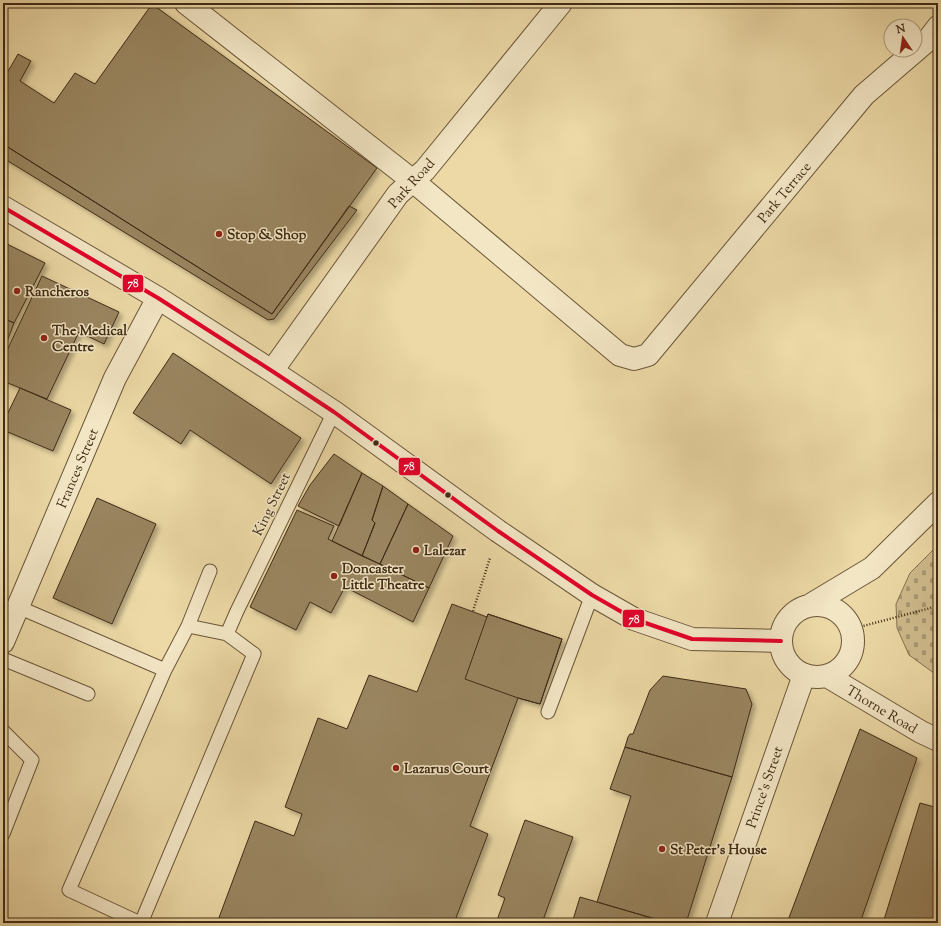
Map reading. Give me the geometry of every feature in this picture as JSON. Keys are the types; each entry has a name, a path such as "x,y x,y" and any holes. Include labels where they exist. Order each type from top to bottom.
{"street":[{"path":"186,3 413,181"},
{"name":"Park Road","path":"272,371 398,194 425,170 561,3"},
{"name":"Park Terrace","path":"413,181 620,355 634,359 648,355 864,95 928,40 938,27"},
{"path":"3,207 158,298 272,371 334,412 498,531 592,595 634,619 692,639 781,641"},
{"name":"Frances Street","path":"3,642 115,378 158,298"},
{"path":"812,604 825,605 836,610 846,618 852,629 854,641 852,653 846,663 838,671 827,676 815,677 804,675 794,669 786,660 781,649 784,626 790,617 801,608 812,604 872,568 938,503"},
{"name":"Prince's Street","path":"717,923 804,675"},
{"name":"Thorne Road","path":"827,676 921,732 938,740"}],"lane":[{"name":"King Street","path":"227,634 334,412"},
{"path":"188,626 227,634 254,654 140,923 69,890 166,670 188,626 210,571"},
{"path":"548,712 592,595"},
{"path":"18,607 166,670"},
{"path":"3,659 88,694"},
{"path":"3,730 32,760 3,834"}],"path":[{"path":"473,611 498,531"},
{"path":"852,629 938,606"}],"green space":[{"path":"938,545 938,676 909,655 897,628 896,604 910,573"}],"building":[{"path":"152,4 377,168 272,314 3,144 3,80 18,54 31,61 20,81 54,103 75,73 95,84"},
{"path":"3,144 272,314 349,206 357,210 274,319 268,320 3,158"},
{"name":"Rancheros","path":"3,242 45,263 14,323 3,318"},
{"name":"The Medical Centre","path":"42,276 119,312 104,344 79,332 47,399 3,381 3,359"},
{"path":"3,318 14,323 3,352"},
{"path":"173,353 301,438 271,484 190,430 181,444 133,413"},
{"path":"20,388 71,410 53,451 3,430 3,423"},
{"path":"334,454 362,473 339,526 298,506 310,485"},
{"path":"362,473 383,486 372,520 375,523 362,556 332,541"},
{"path":"383,486 408,504 380,564 362,556 375,523 372,520"},
{"path":"97,498 156,524 112,624 53,598"},
{"name":"Lalezar","path":"408,504 453,536 429,588 380,564"},
{"name":"Doncaster Little Theatre","path":"297,510 334,526 328,539 429,588 413,622 345,587 331,613 310,602 296,630 250,607"},
{"name":"Lazarus Court","path":"452,604 487,617 488,614 562,639 540,704 518,698 470,826 488,834 454,923 217,923 255,821 294,836 302,814 285,807 318,718 347,729 369,675 417,692"},
{"path":"488,614 562,639 540,704 518,698 465,679"},
{"path":"663,676 746,689 752,704 732,777 625,747 628,737 630,734 633,734 650,690"},
{"path":"860,729 917,758 860,923 787,923"},
{"name":"St Peter's House","path":"625,747 732,777 686,923 669,923 597,902 631,796 610,789"},
{"path":"920,803 938,808 938,923 883,923"},
{"path":"525,820 573,837 542,923 496,923 505,898 498,895"},
{"path":"580,897 597,902 669,923 572,923"}],"transit line":[{"name":"78","path":"3,207 158,298 272,371 334,412 498,531 592,595 634,619 692,639 781,641"}],"place":[{"name":"Stop & Shop","path":"219,234"},
{"name":"Rancheros","path":"17,291"},
{"name":"The Medical Centre","path":"44,338"},
{"name":"Lalezar","path":"416,550"},
{"name":"Doncaster Little Theatre","path":"334,576"},
{"name":"Lazarus Court","path":"396,768"},
{"name":"St Peter's House","path":"662,849"}]}
